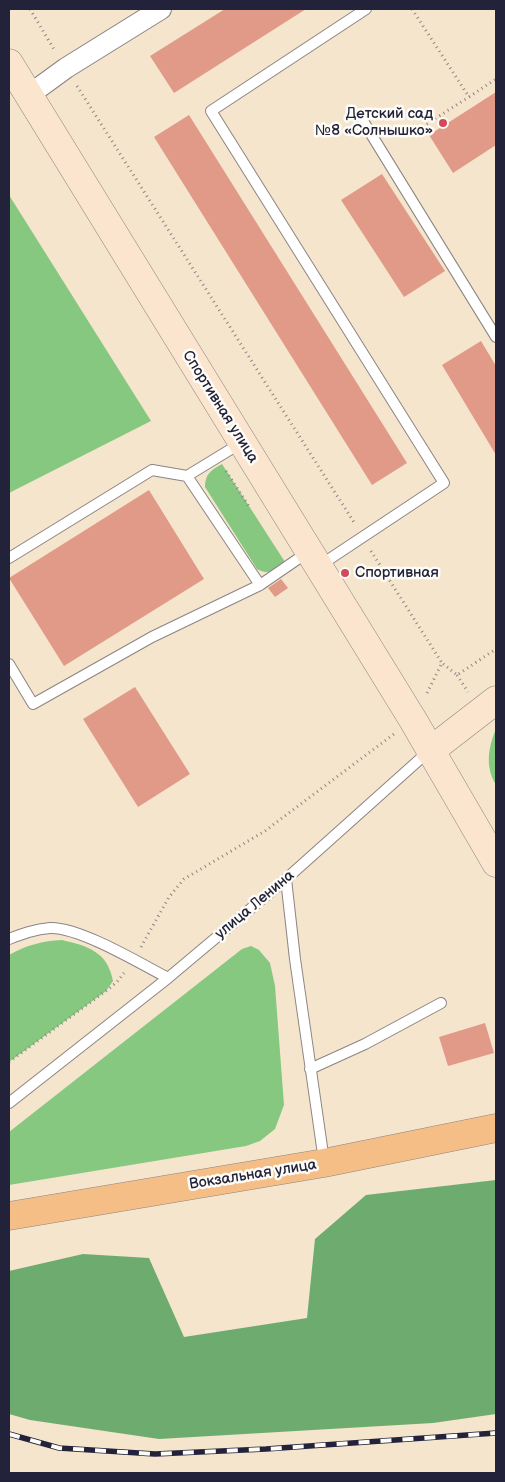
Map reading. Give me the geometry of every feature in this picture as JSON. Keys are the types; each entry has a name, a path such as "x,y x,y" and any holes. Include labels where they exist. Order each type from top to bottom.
{"highway":[{"name":"Вокзальная улица","path":"9,1216 324,1163 496,1128"}],"street":[{"path":"29,95 66,68 159,10"},
{"name":"Спортивная улица","path":"9,64 413,720 496,863"},
{"name":"улица Ленина","path":"430,751 496,700"}],"lane":[{"path":"9,664 33,704 152,637 363,537 444,483 211,111 366,9"},
{"path":"363,121 496,338"},
{"path":"9,558 152,470 187,476 242,443"},
{"path":"187,476 260,585"},
{"name":"улица Ленина","path":"9,1103 168,978 286,879 430,751"},
{"path":"286,879 324,1163"},
{"path":"9,939 28,931 52,928 82,936 133,959 168,978"},
{"path":"310,1069 365,1044 441,1003"}],"path":[{"path":"30,9 442,663 456,675 496,649"},
{"path":"412,9 469,97"},
{"path":"414,132 496,79"},
{"path":"9,1062 117,982 170,897 184,879 264,831 413,720 442,663"}],"green space":[{"path":"9,195 151,421 9,493"},
{"path":"222,464 285,562 272,571 265,572 257,569 205,487 209,473"},
{"path":"496,729 496,785 490,771 489,757"},
{"path":"62,940 88,948 102,957 107,963 113,981 106,991 9,1062 9,955 35,944"},
{"path":"251,946 259,950 270,963 275,986 284,1105 275,1129 260,1141 246,1146 9,1185 9,1132 242,949"},
{"path":"496,1180 496,1414 433,1423 159,1439 30,1420 9,1414 9,1271 83,1254 149,1258 184,1337 307,1318 315,1239 366,1195"}],"building":[{"path":"225,9 306,9 174,93 150,56"},
{"path":"496,92 496,145 453,173 429,135"},
{"path":"189,115 407,463 372,485 154,137"},
{"path":"382,174 445,271 404,297 341,200"},
{"path":"481,341 496,366 496,455 442,365"},
{"path":"149,490 204,579 64,666 9,578"},
{"path":"281,579 288,588 275,597 268,588"},
{"path":"135,687 190,774 138,807 83,719"},
{"path":"485,1023 494,1053 448,1066 439,1037"}],"railway":[{"path":"9,1434 59,1448 155,1454 266,1449 496,1433"}],"place":[{"name":"Детский сад №8 «Солнышко»","path":"443,123"},
{"name":"Спортивная","path":"345,573"}]}
